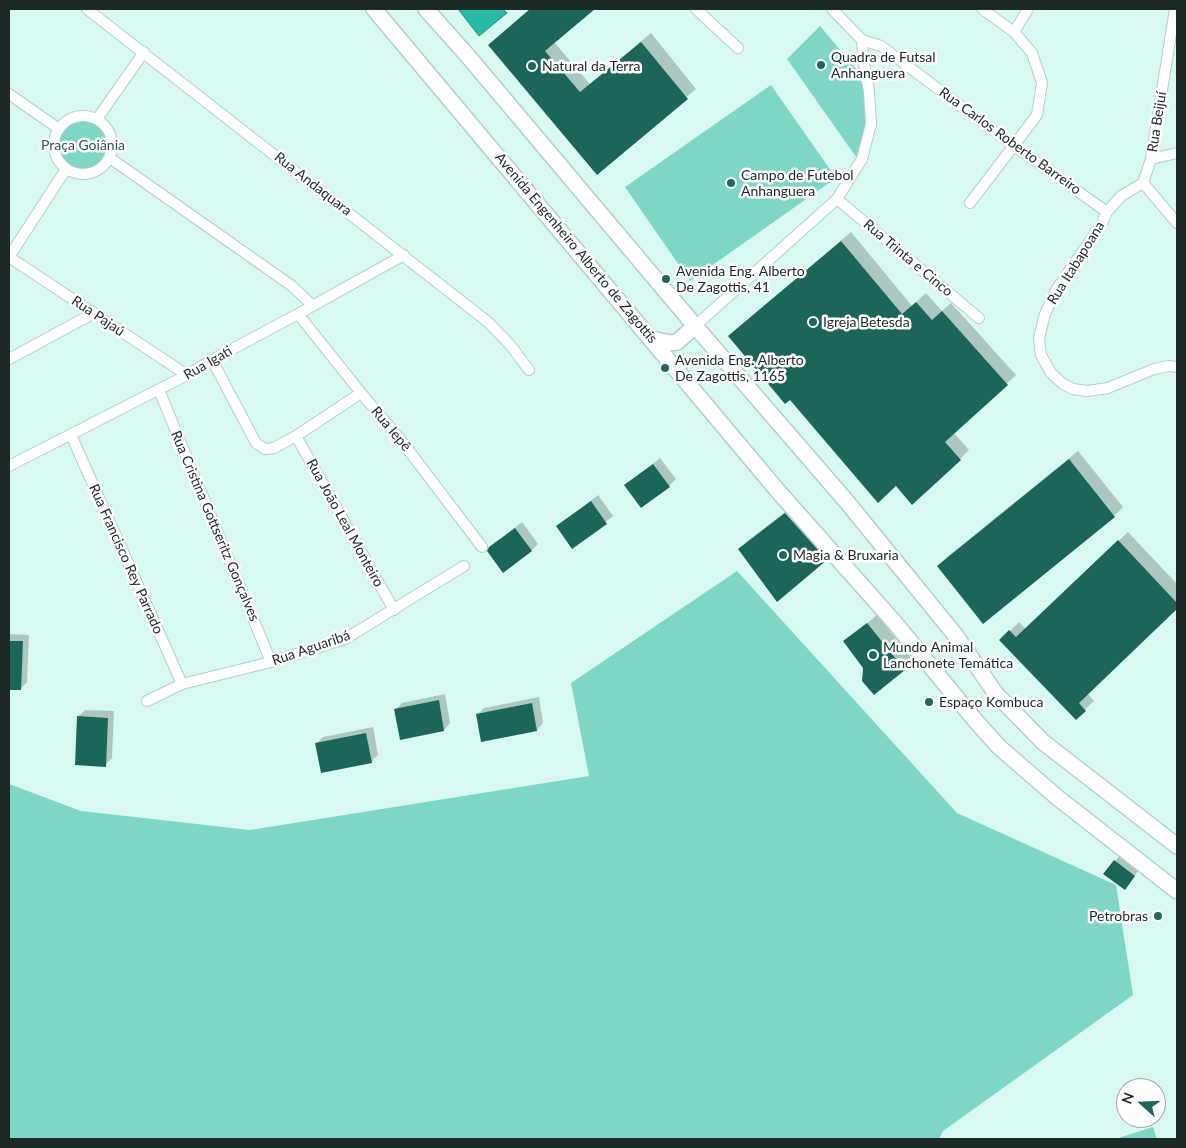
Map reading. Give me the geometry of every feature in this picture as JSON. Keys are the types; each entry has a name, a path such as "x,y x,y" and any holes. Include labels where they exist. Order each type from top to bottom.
{"main road":[{"name":"Avenida Engenheiro Alberto de Zagottis","path":"374,9 777,490 853,574 974,719 999,746 1058,798 1177,891"},
{"path":"426,9 467,54 695,326 847,502 956,636 996,694 1043,742 1177,846"},
{"path":"652,339 670,343 676,342 695,326"}],"street":[{"name":"Rua Andaquara","path":"87,9 488,322 511,346 529,370"},
{"path":"696,9 738,48"},
{"path":"695,326 837,199 862,159 871,124 869,92 862,56 862,40 832,9"},
{"path":"970,203 1037,115 1042,83 1032,53 1014,32 982,9"},
{"path":"1014,32 1028,9"},
{"name":"Rua Beijuí","path":"1143,183 1151,159 1174,37 1175,9"},
{"name":"Rua Carlos Roberto Barreiro","path":"862,40 881,46 1014,146 1107,212"},
{"path":"97,119 144,52"},
{"path":"9,94 58,129"},
{"path":"79,116 89,116 97,119 104,124 112,138 113,146 110,158 103,167 94,172 85,174 75,173 66,169 56,155 54,146 58,129 70,119 79,116"},
{"path":"1151,159 1177,153"},
{"path":"110,158 292,286 313,306"},
{"path":"9,257 66,169"},
{"path":"1143,183 1177,223"},
{"name":"Rua Itabapoana","path":"1143,183 1121,196 1107,212 1101,225 1056,290 1045,314 1039,338 1041,355 1051,372 1063,384 1074,389 1087,391 1108,388 1154,369 1168,366 1177,367"},
{"name":"Rua Trinta e Cinco","path":"837,199 979,318"},
{"name":"Rua Igati","path":"9,466 159,390 404,255"},
{"name":"Rua Pajaú","path":"9,257 187,375"},
{"path":"9,359 94,313"},
{"name":"Rua Iepê","path":"298,314 400,439 482,547"},
{"path":"212,360 256,443 265,449 274,448 296,436 361,393"},
{"name":"Rua Cristina Gottseritz Gonçalves","path":"159,390 271,662"},
{"name":"Rua Francisco Rey Parrado","path":"71,434 182,684"},
{"name":"Rua João Leal Monteiro","path":"296,436 394,610"},
{"name":"Rua Aguaribá","path":"147,701 182,684 271,662 346,639 464,566"}],"green space":[{"path":"820,26 857,70 866,98 867,130 859,161 787,59"},
{"name":"Campo de Futebol Anhanguera","path":"771,85 836,178 690,281 625,187"},
{"name":"Praça Goiânia","path":"77,116 89,116 104,124 112,139 112,151 104,166 89,174 77,174 62,166 54,151 54,139 62,124"},
{"path":"737,571 957,813 1116,885 1133,995 943,1131 939,1139 9,1139 9,784 81,811 250,830 589,776 571,683"},
{"path":"1153,1128 1157,1139 1115,1139"}],"shaded area":[{"path":"458,9 503,9 507,13 479,36"}],"building":[{"path":"530,9 595,9 545,51 580,92 641,42 688,99 597,175 488,45"},
{"path":"841,241 902,314 916,302 932,320 942,311 1008,385 945,442 961,460 912,505 896,486 878,503 790,400 785,404 728,336"},
{"path":"1069,459 1115,517 983,624 937,566"},
{"path":"653,464 670,487 641,508 624,485"},
{"path":"591,501 607,524 572,549 556,526"},
{"name":"Magia & Bruxaria","path":"785,513 827,560 777,602 738,549"},
{"path":"515,528 532,551 503,573 487,551 489,547"},
{"path":"1118,540 1177,603 1177,609 1079,703 1086,711 1076,720 999,640 1009,630 1016,637"},
{"name":"Mundo Animal Lanchonete Temática","path":"867,623 905,670 874,695 862,681 863,668 843,641"},
{"path":"9,641 23,641 21,690 9,690"},
{"path":"439,700 444,731 400,740 394,709"},
{"path":"532,703 537,731 481,742 476,714"},
{"path":"77,716 108,718 106,767 75,765"},
{"path":"366,733 372,763 321,773 315,743"},
{"path":"1114,860 1135,876 1125,890 1103,874"}],"place":[{"name":"Quadra de Futsal Anhanguera","path":"821,65"},
{"name":"Natural da Terra","path":"532,66"},
{"name":"Campo de Futebol Anhanguera","path":"731,183"},
{"name":"Avenida Eng. Alberto De Zagottis, 41","path":"666,279"},
{"name":"Igreja Betesda","path":"813,322"},
{"name":"Avenida Eng. Alberto De Zagottis, 1165","path":"665,368"},
{"name":"Magia & Bruxaria","path":"783,555"},
{"name":"Mundo Animal Lanchonete Temática","path":"873,655"},
{"name":"Espaço Kombuca","path":"929,702"},
{"name":"Petrobras","path":"1158,916"}]}
